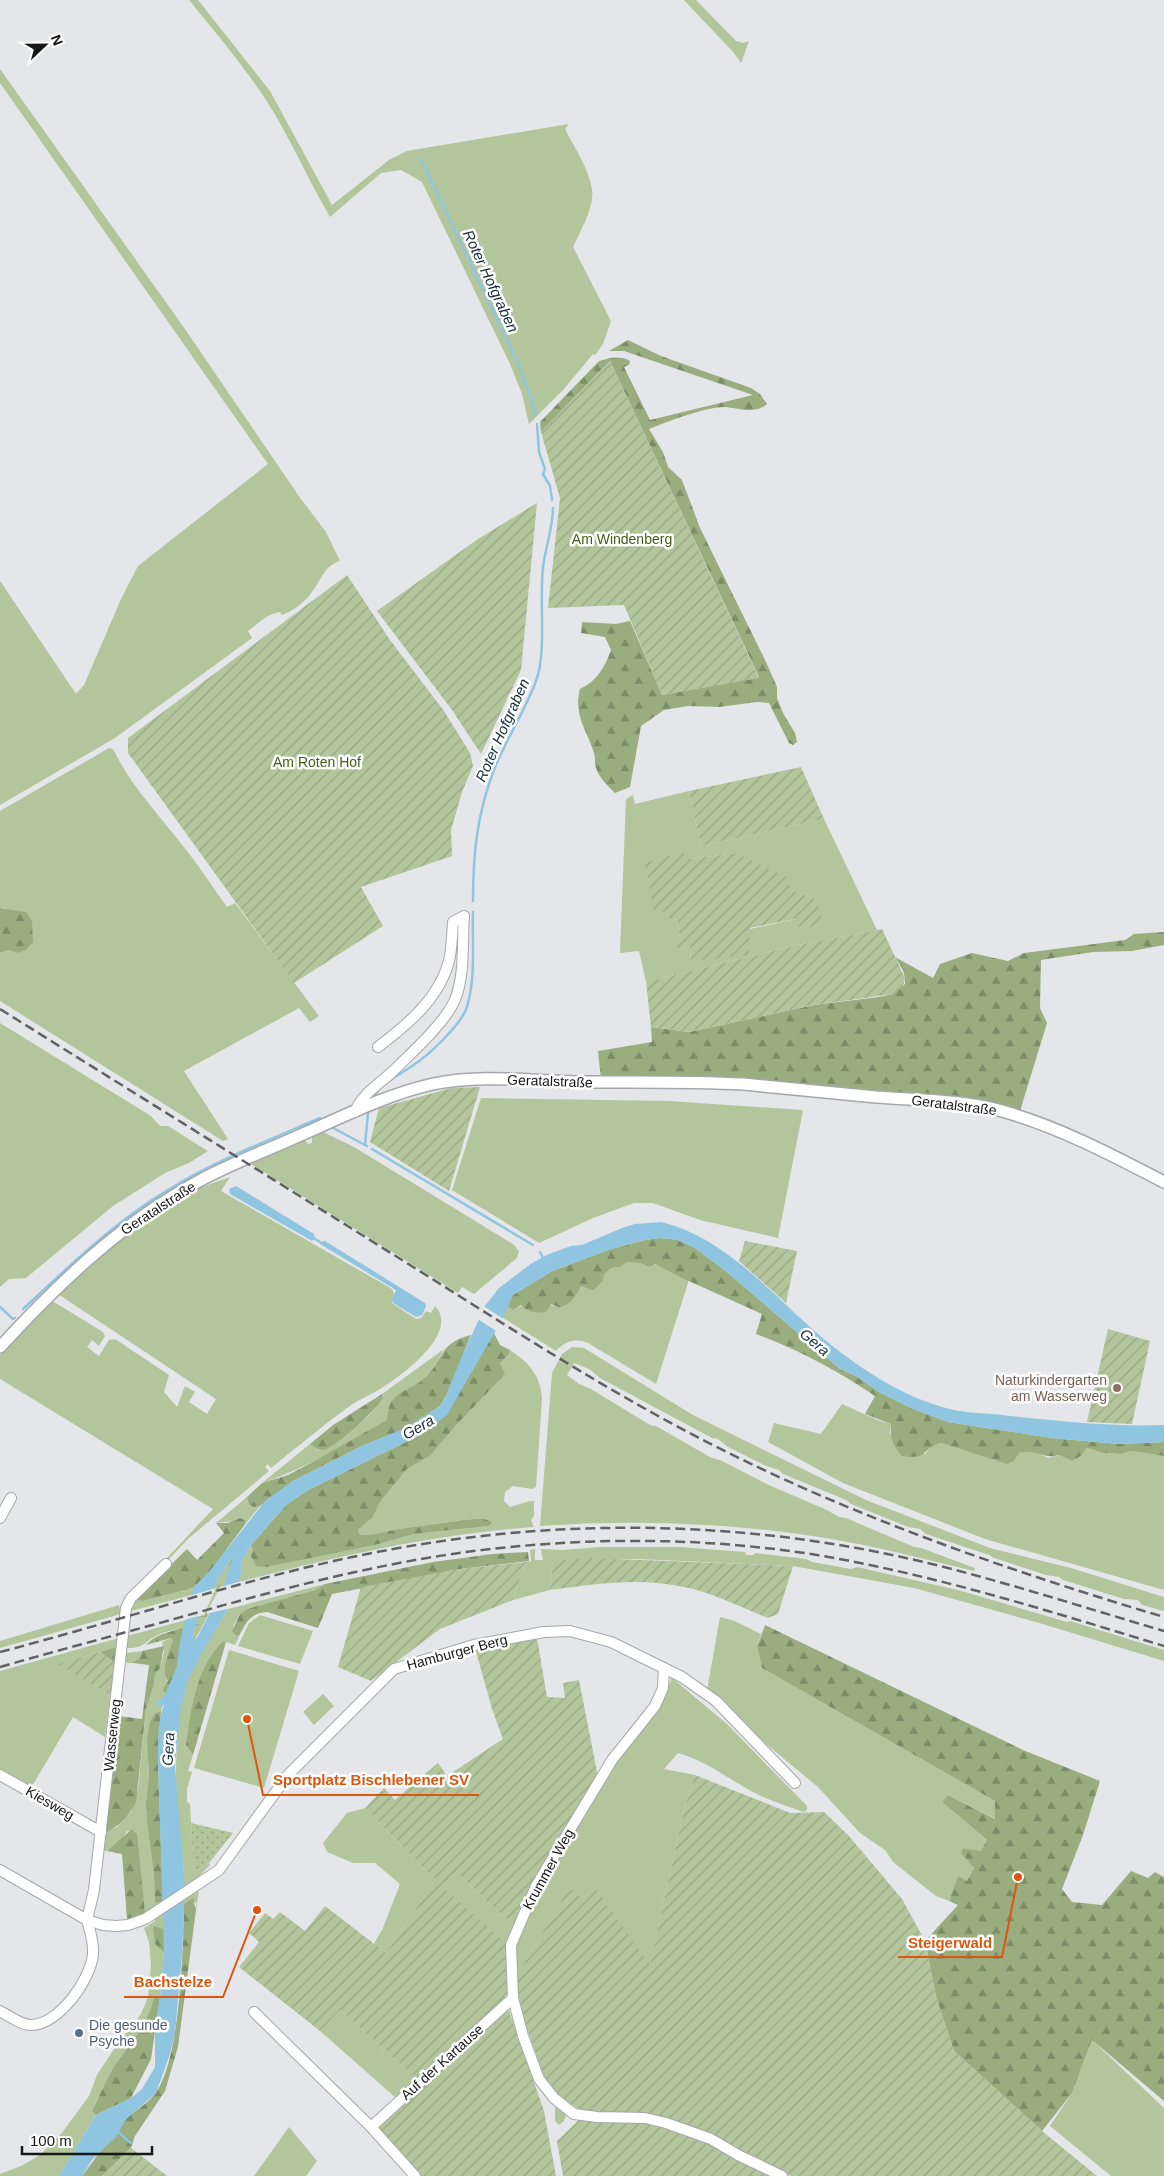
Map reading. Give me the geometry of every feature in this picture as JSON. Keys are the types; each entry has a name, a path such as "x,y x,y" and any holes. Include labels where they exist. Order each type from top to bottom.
{"street":[{"path":"355,1112 362,1098 414,1050 444,1017 456,998 461,972 464,916 453,922 450,959 434,996 403,1028 378,1047"},
{"name":"Geratalstraße","path":"0,1347 91,1255 150,1210 208,1176 330,1122 400,1094 433,1084 499,1079 750,1085 958,1104 997,1110 1034,1121 1068,1135 1164,1182"},
{"path":"0,1518 11,1498"},
{"name":"Wasserweg","path":"86,1920 94,1890 126,1608 131,1598 166,1564"},
{"name":"Hamburger Berg","path":"0,1870 86,1920 103,1925 128,1925 155,1914 224,1864 304,1757 394,1669 474,1645 560,1630 577,1632 611,1642 682,1677 716,1701 795,1783"},
{"name":"Krummer Weg","path":"664,1668 663,1688 655,1706 612,1760 536,1886 510,1945 513,1998 523,2036 539,2080 545,2089 574,2114 597,2117 645,2118 666,2123 710,2139 782,2176"},
{"name":"Kiesweg","path":"0,1775 101,1832"},
{"path":"0,2011 32,2025 53,2016 71,2002 91,1965 92,1942 86,1920"},
{"name":"Auf der Kartause","path":"371,2127 513,1998"},
{"path":"254,2012 371,2127 415,2176"}],"green space":[{"path":"189,0 198,0 270,91 332,205 389,160 407,151 569,124 565,129 581,158 592,189 591,203 586,219 573,247 611,321 603,344 595,355 593,354 563,390 529,424 522,394 510,364 422,182 401,170 381,173 330,217 266,100 238,61"},
{"path":"684,0 696,0 736,41 743,43 749,41 741,63 734,53"},
{"path":"0,69 185,329 298,495 326,532 340,561 326,570 308,597 298,606 282,615 280,612 263,619 248,631 252,638 115,738 0,805 0,581 76,694 84,685 121,599 138,566 268,464 0,83"},
{"path":"628,340 661,356 751,388 760,394 767,404 752,410 725,407 708,409 649,429 663,452 668,467 682,480 700,528 777,687 777,698 783,713 795,733 797,742 793,745 789,743 769,703 757,702 719,707 688,706 664,710 641,726 630,787 615,793 598,772 594,753 578,707 580,689 600,673 611,650 605,637 581,633 582,622 616,624 630,621 662,695 759,677 610,361 541,432 540,422 599,361 611,358 622,358 630,361 629,365 624,367 650,420 753,395 624,351 609,351"},
{"name":"Am Windenberg","path":"610,361 759,678 662,695 624,605 548,608 560,498 541,432"},
{"path":"537,503 521,670 481,754 452,710 377,611 478,539"},
{"name":"Am Roten Hof","path":"347,575 390,640 444,711 470,753 473,766 462,792 451,830 452,856 361,887 383,926 294,983 128,753 128,738"},
{"path":"109,748 113,749 135,786 186,850 227,907 235,903 319,1016 310,1022 299,1008 184,1071 228,1139 223,1141 0,1001 0,953 9,950 18,953 6,908 0,908 0,811"},
{"path":"801,767 824,819 701,846 689,791"},
{"path":"689,791 701,846 824,819 877,930 797,945 646,982 639,951 620,953 626,799 633,795 635,804","holes":["736,853 791,890 817,899 796,919 750,929 691,960 690,946 678,950 680,938 677,919 670,921 666,912 690,859"]},
{"path":"681,852 690,859 736,853 788,878 791,890 817,899 823,923 801,930 795,919 750,928 749,955 691,961 690,946 678,950 677,939 680,938 677,919 670,921 666,912 654,913 645,863"},
{"path":"0,908 26,912 32,921 33,942 26,950 18,953 9,950 0,953"},
{"path":"882,929 905,978 903,986 893,994 814,1005 689,1032 651,1027 646,982 797,945"},
{"path":"1164,932 1164,945 1132,951 1093,952 1041,960 1040,1008 1047,1023 1020,1111 976,1102 601,1079 598,1051 652,1042 651,1027 689,1032 814,1005 893,994 905,984 903,970 895,957 933,978 940,964 972,953 1008,961 1024,953 1125,940 1134,934"},
{"path":"0,1023 151,1116 160,1126 168,1126 208,1151 189,1163 165,1173 113,1206 26,1278 9,1279 0,1287"},
{"path":"480,1087 449,1191 370,1142 379,1108 452,1088"},
{"path":"481,1098 669,1101 803,1110 778,1238 700,1220 653,1203 634,1203 593,1218 539,1243 452,1190"},
{"path":"323,1132 354,1147 513,1244 519,1251 517,1258 474,1294 462,1287 458,1293 251,1164 305,1140 308,1144 312,1143 312,1137"},
{"path":"230,1177 221,1191 392,1289 394,1294 392,1303 416,1319 421,1318 426,1311 431,1313 435,1306 441,1317 440,1329 425,1353 413,1365 389,1383 351,1405 271,1468 268,1464 265,1467 269,1471 189,1538 168,1560 166,1559 213,1509 0,1379 0,1355 49,1302 54,1302 103,1332 105,1336 99,1346 92,1340 87,1347 99,1356 109,1340 115,1339 169,1375 164,1392 177,1407 185,1386 195,1392 189,1402 207,1414 216,1399 58,1294 104,1252 154,1214 190,1192"},
{"path":"661,1238 678,1240 695,1248 727,1272 840,1369 856,1376 879,1392 911,1408 948,1422 1052,1438 1119,1444 1164,1442 1164,1456 1131,1451 1121,1454 1103,1453 1087,1448 1081,1456 1072,1461 1059,1455 1048,1456 1025,1452 1019,1453 1014,1461 1007,1464 941,1443 921,1455 902,1456 893,1442 891,1424 865,1414 875,1396 818,1362 756,1334 762,1314 655,1264 649,1267 640,1263 627,1262 620,1267 611,1268 604,1274 603,1281 593,1290 581,1286 571,1302 560,1308 551,1304 546,1312 533,1312 521,1305 513,1310 507,1306 513,1295 552,1271 611,1249"},
{"path":"745,1241 797,1251 786,1303 739,1261"},
{"path":"627,1262 640,1263 649,1267 655,1264 689,1280 656,1384 588,1343 570,1341 556,1351 503,1318 507,1306 513,1310 524,1305 536,1304 560,1308 573,1299 581,1286 586,1286 611,1268 620,1267"},
{"name":"Naturkindergarten am Wasserweg","path":"1108,1329 1150,1341 1132,1424 1087,1422"},
{"path":"494,1333 500,1345 510,1350 509,1354 500,1363 505,1374 457,1424 430,1456 407,1469 380,1502 373,1517 358,1530 360,1535 375,1534 473,1519 484,1519 492,1522 489,1526 414,1534 379,1544 266,1567 256,1566 251,1556 253,1550 251,1545 286,1505 308,1490 422,1434 481,1355"},
{"path":"471,1335 447,1394 440,1406 406,1428 362,1446 293,1481 260,1506 254,1507 249,1505 247,1497 262,1483 288,1475 387,1420 388,1410 392,1401 429,1374 451,1343"},
{"path":"572,1347 584,1348 693,1415 866,1500 990,1548 1071,1568 1164,1597 1164,1611 1142,1605 1138,1600 1124,1599 994,1558 926,1534 920,1529 908,1527 851,1504 846,1500 783,1474 779,1470 766,1466 728,1447 718,1439 712,1438 600,1378 589,1369 574,1363 567,1375 579,1384 710,1457 839,1517 846,1518 914,1547 975,1568 974,1571 844,1541 754,1529 647,1523 540,1526 552,1373 562,1354"},
{"path":"444,1349 430,1373 397,1397 389,1410 388,1420 311,1463 262,1483 310,1444 319,1450 354,1427 377,1407 383,1398 382,1394"},
{"path":"510,1350 528,1365 536,1376 542,1398 536,1487 532,1489 513,1486 505,1492 504,1501 510,1507 534,1501 534,1516 531,1520 534,1527 421,1541 239,1582 242,1560 251,1545 253,1550 341,1551 379,1544 414,1534 489,1526 484,1519 473,1519 375,1534 360,1535 358,1530 373,1517 380,1502 407,1469 430,1456 457,1424 500,1363 509,1354"},
{"path":"382,1394 383,1398 379,1404 334,1445 321,1450 310,1444 333,1425"},
{"path":"842,1404 877,1420 891,1424 890,1434 925,1454 933,1445 941,1443 972,1453 1019,1453 1029,1450 1049,1458 1059,1455 1072,1461 1081,1456 1087,1448 1103,1453 1121,1454 1131,1451 1164,1456 1164,1590 985,1539 843,1483 768,1442 774,1423 821,1434"},
{"path":"247,1497 249,1505 254,1507 260,1506 246,1523 245,1520 216,1523"},
{"path":"240,1518 245,1520 246,1523 209,1573 193,1588 143,1601 135,1600 187,1549 197,1560 224,1533 216,1523 228,1523"},
{"path":"599,1547 680,1547 745,1552 746,1555 753,1555 755,1553 806,1559 812,1562 851,1569 857,1567 958,1590 1067,1622 1070,1621 1164,1650 1164,1661 1036,1622 914,1588 793,1566 638,1559 553,1560 550,1590 513,1600 526,1562 531,1561 530,1550 535,1549 535,1560 543,1560 541,1549 563,1550"},
{"path":"528,1552 529,1561 460,1569 332,1594 318,1628 267,1612 256,1614 246,1623 239,1636 235,1635 232,1631 240,1614 247,1609 315,1590 325,1584 433,1562 492,1554"},
{"path":"234,1556 224,1585 196,1638 193,1640 193,1633 202,1610 215,1584"},
{"path":"589,1558 793,1566 778,1614 768,1618 695,1589 667,1584 617,1582 550,1590 553,1560"},
{"path":"526,1562 513,1600 440,1629 371,1681 338,1667 361,1587 460,1569"},
{"path":"325,1584 315,1590 247,1609 240,1614 233,1626 235,1635 239,1636 235,1645 223,1641 214,1652 201,1677 193,1704 186,1745 193,1755 188,1771 192,1772 187,1789 187,1802 190,1804 194,1873 209,1863 210,1865 194,1881 194,1894 199,1891 196,1910 196,1902 184,1904 183,1865 176,1791 178,1733 187,1682 201,1654 228,1609"},
{"path":"193,1588 192,1595 131,1611 134,1600 143,1601"},
{"path":"119,1605 121,1614 0,1648 0,1641"},
{"path":"260,1615 313,1631 300,1664 238,1646 249,1623"},
{"path":"720,1617 735,1621 761,1634 757,1647 762,1668 995,1801 996,1819 948,1795 942,1802 987,1840 981,1851 963,1848 961,1853 974,1868 967,1881 958,1877 949,1901 936,1896 893,1862 885,1850 860,1833 818,1787 765,1743 707,1690"},
{"path":"186,1620 184,1627 155,1636 141,1646 126,1648 127,1636"},
{"path":"765,1625 1023,1750 1100,1781 1083,1835 1062,1889 1072,1902 1102,1905 1131,1871 1148,1878 1155,1872 1164,1877 1164,2101 1092,2040 1072,2093 1042,2131 954,2051 936,1997 925,1941 958,1905 949,1901 958,1876 967,1881 974,1868 961,1853 963,1848 981,1851 987,1840 942,1802 948,1795 995,1819 995,1801 762,1668 757,1647"},
{"path":"184,1627 177,1667 166,1694 162,1690 168,1680 165,1666 173,1640 171,1638 146,1645 159,1636"},
{"path":"119,1638 117,1647 59,1664 110,1695 105,1737 73,1717 31,1788 0,1770 0,1671"},
{"path":"171,1638 174,1640 166,1665 168,1679 162,1690 166,1694 161,1711 155,1713 148,1764 149,1776 146,1801 155,1903 163,1902 164,1929 155,1926 159,1945 164,1952 160,1998 154,1998 148,2017 112,2070 92,2111 96,2115 59,2176 0,2176 0,2174 21,2166 40,2155 61,2134 89,2096 97,2075 116,2046 141,2014 148,1997 151,1965 149,1942 144,1928 155,1921 155,1908 145,1913 135,1831 127,1831 123,1838 107,1851 103,1851 105,1833 117,1827 131,1812 138,1789 146,1709 154,1684 155,1674 160,1668 164,1652 162,1642"},
{"path":"537,1638 547,1697 565,1698 563,1683 579,1680 598,1777 514,1926 457,1873 442,1887 506,1943 508,1992 504,1998 417,2079 340,2010 320,2031 239,1967 259,1942 249,1933 265,1913 273,1919 280,1912 305,1931 325,1906 386,1953 435,1880 365,1808 384,1788 395,1800 438,1763 447,1776 503,1739 492,1709 475,1648"},
{"path":"223,1641 226,1642 193,1755 186,1745 196,1690 207,1664"},
{"path":"164,1646 160,1668 155,1674 154,1684 146,1709 136,1802 130,1812 115,1828 105,1833 118,1716 142,1719 149,1665 131,1663 140,1658 142,1651"},
{"path":"117,1647 115,1663 100,1652"},
{"path":"229,1650 299,1671 264,1788 194,1768"},
{"path":"142,1651 140,1658 130,1663 125,1662 126,1653"},
{"path":"100,1652 115,1663 110,1695 58,1664"},
{"path":"672,1678 727,1724 807,1806 807,1810 804,1812 761,1796 700,1761 678,1753 664,1769 695,1775 685,1805 650,1966 583,1898 569,1889 515,1979 513,1950 441,1887 457,1873 514,1926 599,1785 661,1703"},
{"path":"323,1694 334,1706 314,1725 303,1712"},
{"path":"161,1711 158,1762 163,1902 155,1903 154,1875 147,1823 146,1801 149,1776 147,1740 150,1722 155,1713"},
{"path":"695,1775 790,1813 824,1812 848,1835 902,1899 925,1941 936,1997 954,2051 1042,2131 1097,2176 791,2176 718,2138 659,2117 633,2112 599,2115 584,2112 551,2092 524,2020 515,1979 569,1888 583,1898 593,1885 650,1965 685,1805"},
{"path":"365,1808 435,1880 386,1953 374,1944 383,1928 400,1884 375,1863 353,1863 327,1852 323,1843 347,1813"},
{"path":"191,1823 233,1833 209,1863 194,1873"},
{"path":"132,1829 137,1834 145,1913 127,1919 122,1854 107,1851"},
{"path":"193,1898 196,1910 178,2047 165,2091 135,2136 131,2148 102,2176 82,2176 120,2126 155,2094 164,2078 170,2056 179,2002 184,1904"},
{"path":"153,1927 164,1929 164,1952 155,1944"},
{"path":"154,1997 160,1998 151,2059 131,2098 96,2115 92,2111 106,2082 115,2065 143,2025"},
{"path":"508,2008 544,2111 556,2176 421,2176 375,2127"},
{"path":"340,2010 417,2079 396,2098 320,2031"},
{"path":"1092,2040 1164,2108 1164,2176 1111,2176 1050,2126 1072,2093"},
{"path":"555,2105 566,2115 564,2121 559,2125 555,2121"},
{"path":"581,2118 638,2120 674,2128 708,2142 772,2176 563,2176 557,2141"},
{"path":"289,2127 317,2161 306,2176 254,2176"},
{"path":"131,2148 167,2176 102,2176"}],"water":[{"path":"236,1186 314,1234 315,1238 312,1241 230,1194 229,1189"},
{"name":"Gera","path":"661,1222 685,1230 708,1241 749,1271 839,1351 897,1389 929,1403 966,1412 1083,1423 1164,1425 1164,1442 1119,1444 1052,1438 948,1422 911,1408 879,1392 856,1376 840,1369 727,1272 695,1248 678,1240 661,1238 645,1240 611,1249 552,1271 513,1295 503,1318 447,1415 422,1434 308,1490 286,1505 251,1545 242,1560 240,1579 228,1609 200,1656 187,1683 181,1707 175,1766 185,1886 182,1955 175,2033 170,2054 156,2093 126,2119 116,2137 92,2160 82,2176 59,2176 96,2115 131,2098 142,2089 155,2067 155,2025 160,1998 164,1952 158,1748 159,1726 164,1705 159,1707 156,1702 164,1697 177,1667 179,1646 193,1588 208,1573 266,1500 293,1481 362,1446 406,1428 440,1406 485,1306 499,1288 532,1263 549,1254 571,1246 582,1245 635,1224","holes":["233,1557 224,1585 197,1638 193,1640 193,1633 202,1611 215,1585"]},
{"path":"325,1241 425,1303 426,1306 422,1315 416,1317 393,1303 392,1300 396,1290 320,1244 320,1242"}],"pier":[{"path":"482,1305 505,1320 498,1332 476,1318"},
{"path":"242,1581 231,1608 206,1614 220,1587"},
{"path":"216,1588 204,1615 183,1620 189,1596"}],"waterway":[{"name":"Roter Hofgraben","path":"421,159 519,365 535,414"},
{"name":"Roter Hofgraben","path":"537,424 539,452 545,469 543,474 550,486 552,500"},
{"name":"Roter Hofgraben","path":"473,901 475,849 484,801 495,767 527,703 539,669 542,641 543,568 553,508"},
{"name":"Roter Hofgraben","path":"374,1097 380,1088 435,1048 464,1014 472,984 473,912"},
{"name":"Roter Hofgraben","path":"365,1145 368,1113"},
{"path":"23,1309 92,1246 129,1216 168,1190 223,1160 320,1118 321,1120"},
{"path":"333,1128 367,1146"},
{"path":"372,1149 533,1245"},
{"path":"315,1239 320,1242"},
{"path":"540,1252 544,1260"},
{"path":"0,1307 13,1319 15,1318"},
{"path":"117,2131 131,2143"}],"railway":[{"path":"0,1009 546,1350 623,1396 701,1439 813,1492 928,1539 1046,1580 1164,1617"},
{"path":"0,1652 267,1577 374,1552 493,1535 621,1528 686,1529 750,1533 814,1541 877,1552 968,1573 1164,1631"},
{"path":"0,1667 275,1591 385,1566 459,1553 503,1548 548,1544 638,1541 728,1544 817,1555 861,1563 948,1583 1164,1646"}],"place":[{"name":"Naturkindergarten am Wasserweg","path":"1117,1388"},
{"name":"Sportplatz Bischlebener SV","path":"247,1719"},
{"name":"Steigerwald","path":"1018,1877"},
{"name":"Bachstelze","path":"257,1910"},
{"name":"Die gesunde Psyche","path":"79,2033"}]}
